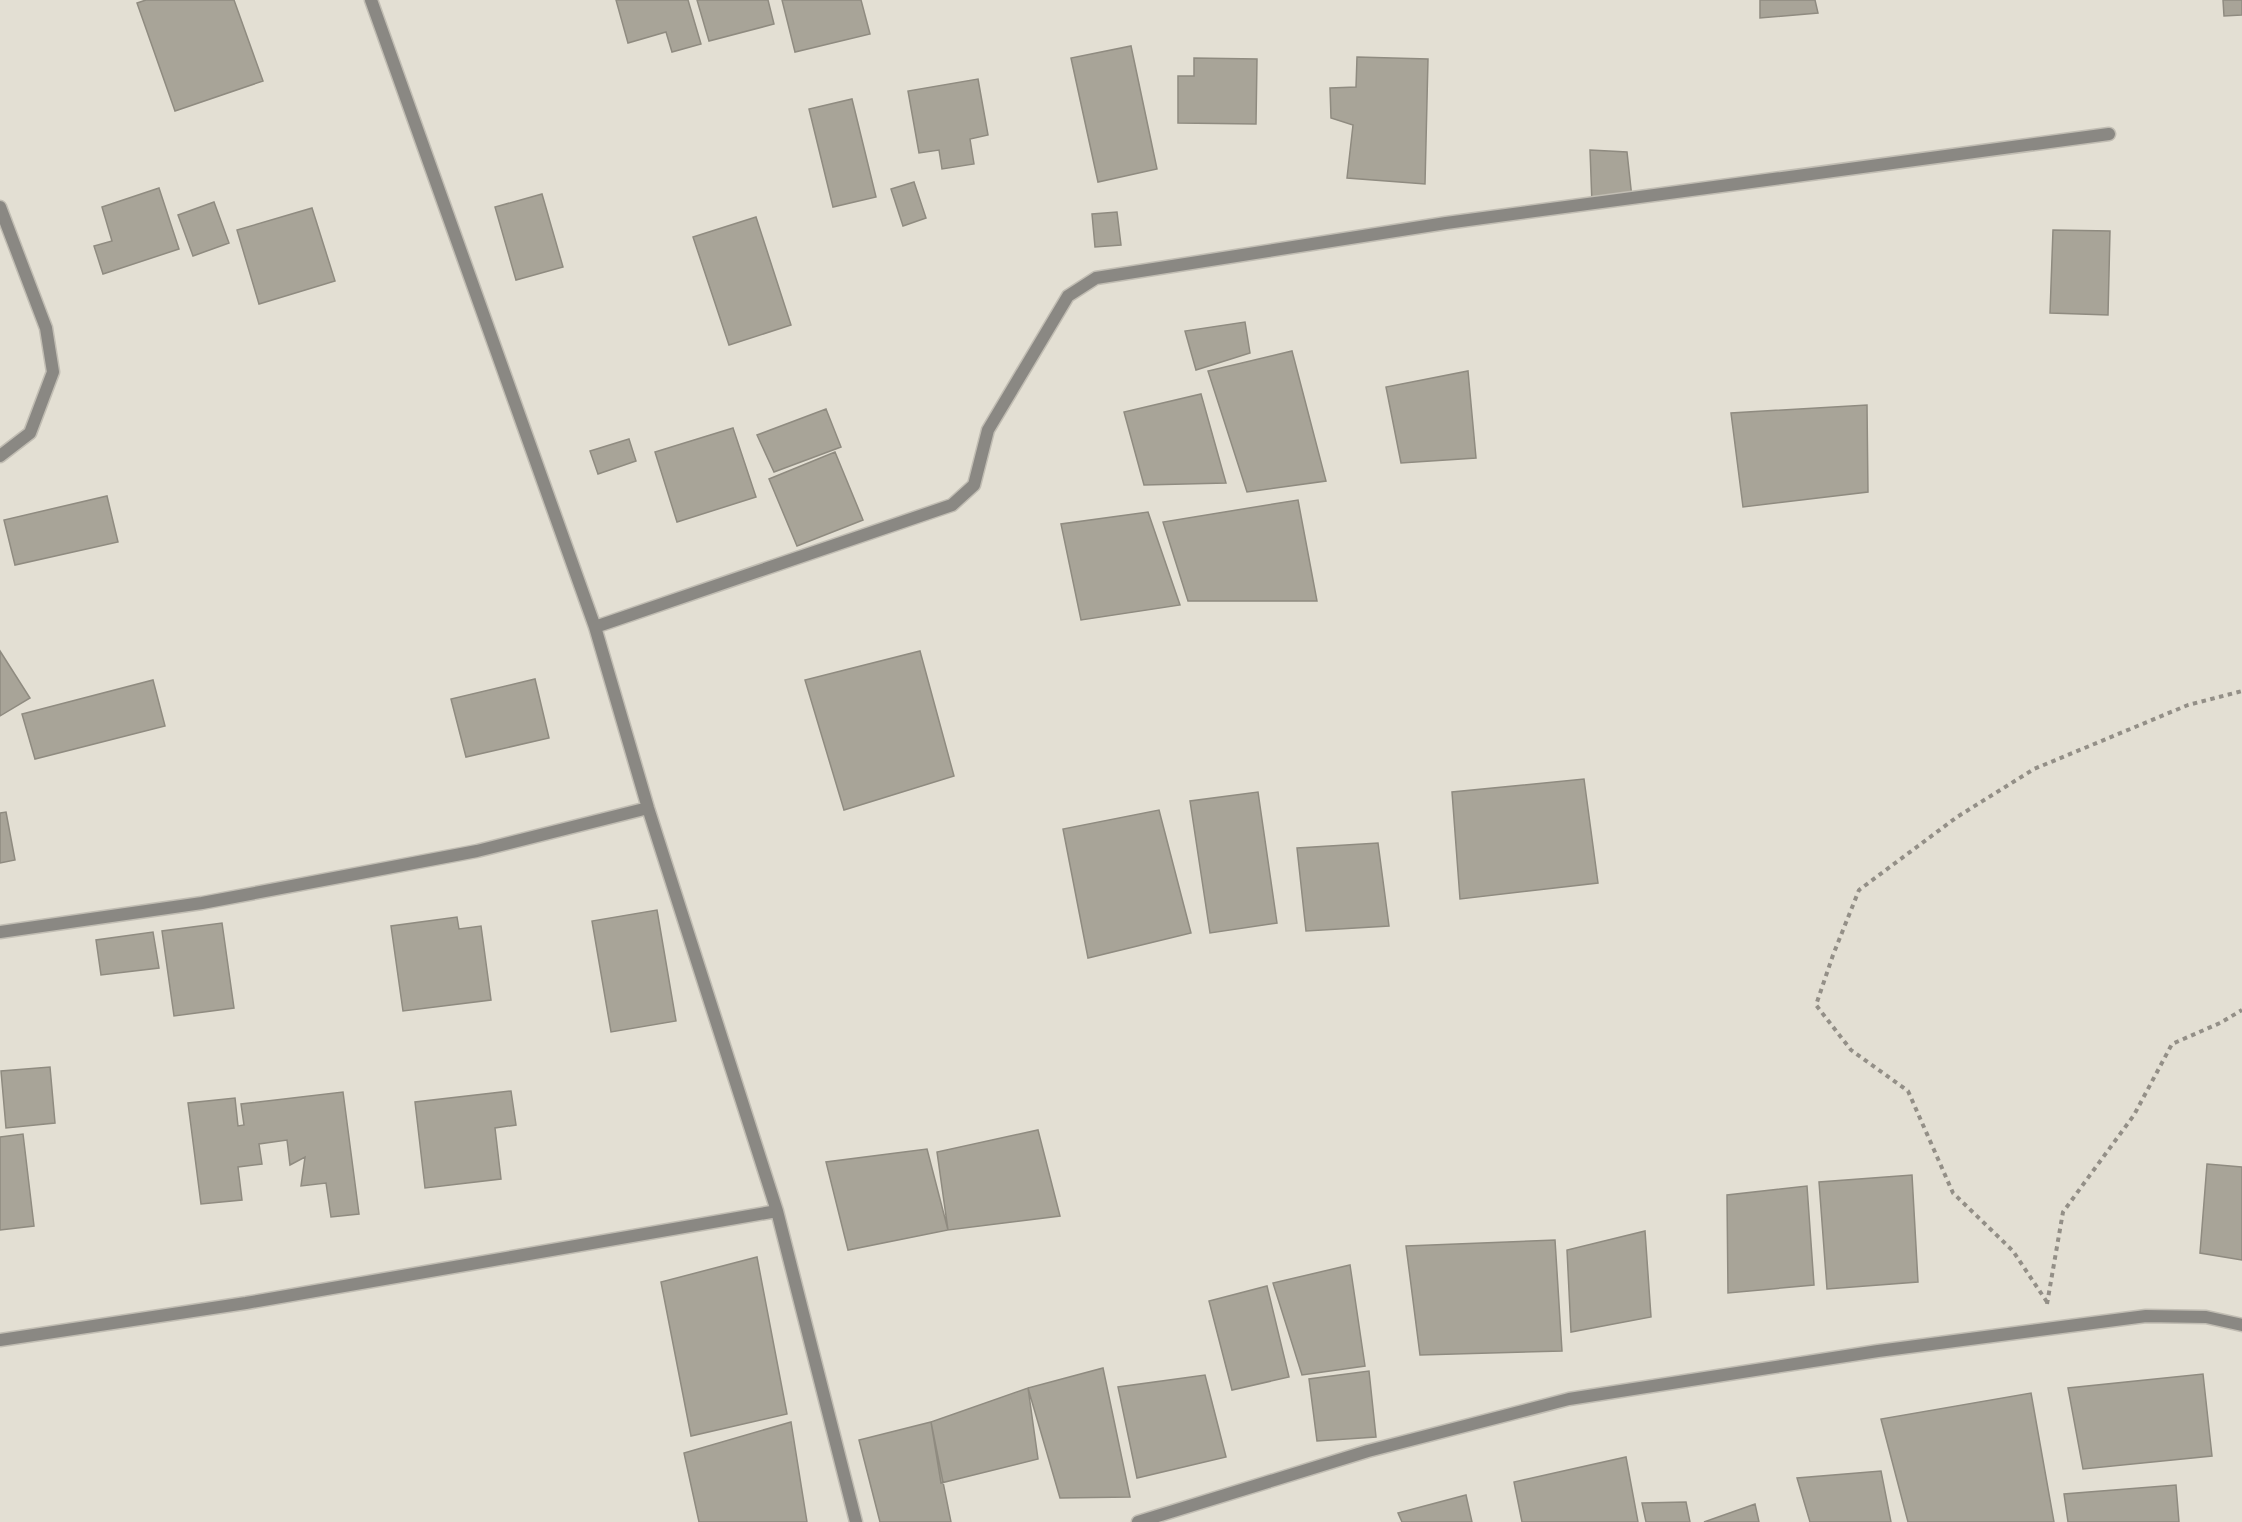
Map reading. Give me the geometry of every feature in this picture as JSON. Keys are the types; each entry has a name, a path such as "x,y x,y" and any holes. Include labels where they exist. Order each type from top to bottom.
{"street":[{"path":"371,0 595,627 648,808 777,1212 856,1522"},
{"path":"595,627 952,505 974,485 988,430 1068,296 1096,278 1446,223 2109,134"},
{"path":"0,207 46,328 53,372 30,433 0,456"},
{"path":"0,932 202,903 328,879 477,850 648,808"},
{"path":"0,1340 246,1303 777,1212"},
{"path":"1138,1522 1368,1451 1569,1399 1878,1351 2146,1316 2206,1317 2242,1325"}],"path":[{"path":"2047,1302 2013,1251 1953,1193 1908,1091 1851,1050 1816,1005 1859,890 1948,824 2034,769 2188,705 2242,691"},
{"path":"2043,1329 2063,1212 2134,1115 2172,1044 2220,1023 2242,1010"}],"building":[{"path":"146,0 234,0 263,81 175,111 137,3"},
{"path":"616,0 688,0 701,44 672,52 666,32 628,43"},
{"path":"697,0 768,0 774,24 709,41"},
{"path":"782,0 861,0 870,34 795,52"},
{"path":"1760,0 1815,0 1818,13 1760,18"},
{"path":"2223,0 2242,0 2242,15 2224,16"},
{"path":"1131,46 1157,169 1098,182 1071,58"},
{"path":"1357,57 1428,59 1425,184 1347,178 1353,125 1331,118 1330,88 1356,87"},
{"path":"1194,58 1257,59 1256,124 1178,123 1178,76 1194,76"},
{"path":"978,79 988,135 970,139 974,164 942,169 939,150 919,153 908,91"},
{"path":"852,99 876,197 833,207 809,109"},
{"path":"1590,150 1627,152 1632,198 1592,204"},
{"path":"914,182 926,218 903,226 891,189"},
{"path":"159,188 179,249 103,274 94,246 112,241 102,207"},
{"path":"542,194 563,267 516,280 495,207"},
{"path":"214,202 229,243 193,256 178,215"},
{"path":"312,208 335,281 259,304 237,230"},
{"path":"1117,212 1121,245 1095,247 1092,214"},
{"path":"756,217 791,325 729,345 693,237"},
{"path":"2053,230 2110,231 2108,315 2050,313"},
{"path":"1245,322 1250,353 1196,370 1185,331"},
{"path":"1292,351 1326,481 1247,492 1208,371"},
{"path":"1468,371 1476,458 1401,463 1386,387"},
{"path":"1201,394 1226,483 1144,485 1124,412"},
{"path":"1867,405 1868,492 1743,507 1731,413"},
{"path":"826,409 841,447 774,472 757,435"},
{"path":"733,428 756,497 677,522 655,452"},
{"path":"629,439 636,461 598,474 590,451"},
{"path":"835,452 863,520 797,546 769,479"},
{"path":"107,496 118,542 15,565 4,520"},
{"path":"1298,500 1317,601 1188,601 1163,522"},
{"path":"1148,512 1180,605 1081,620 1061,524"},
{"path":"0,651 30,698 0,716"},
{"path":"920,651 954,776 844,810 805,680"},
{"path":"535,679 549,738 466,757 451,699"},
{"path":"153,680 165,726 35,759 22,714"},
{"path":"1584,779 1598,883 1460,899 1452,792"},
{"path":"1258,792 1277,923 1210,933 1190,801"},
{"path":"1159,810 1191,933 1088,958 1063,829"},
{"path":"6,812 15,860 0,863 0,813"},
{"path":"1378,843 1389,926 1306,931 1297,848"},
{"path":"657,910 676,1021 611,1032 592,921"},
{"path":"457,917 459,929 481,926 491,1000 403,1011 391,926"},
{"path":"222,923 234,1008 174,1016 162,931"},
{"path":"153,932 159,968 101,975 96,940"},
{"path":"50,1067 55,1123 6,1128 1,1071"},
{"path":"511,1091 516,1125 495,1128 501,1179 425,1188 415,1102"},
{"path":"343,1092 359,1214 331,1217 326,1183 301,1186 305,1157 290,1165 287,1140 259,1144 262,1164 238,1167 242,1200 201,1204 188,1103 235,1098 238,1126 244,1125 241,1104"},
{"path":"1038,1130 1060,1216 948,1230 937,1152"},
{"path":"23,1134 34,1226 0,1230 0,1137"},
{"path":"927,1149 948,1230 848,1250 826,1162"},
{"path":"2207,1164 2242,1167 2242,1260 2200,1253"},
{"path":"1912,1175 1918,1282 1827,1289 1819,1182"},
{"path":"1807,1186 1814,1285 1728,1293 1727,1195"},
{"path":"1645,1231 1651,1317 1571,1332 1567,1250"},
{"path":"1555,1240 1562,1351 1420,1355 1406,1246"},
{"path":"757,1257 787,1414 691,1436 661,1282"},
{"path":"1350,1265 1365,1366 1302,1375 1273,1283"},
{"path":"1267,1286 1289,1377 1232,1390 1209,1301"},
{"path":"1103,1368 1130,1497 1060,1498 1028,1388"},
{"path":"1369,1371 1376,1437 1317,1441 1309,1379"},
{"path":"2203,1374 2212,1456 2083,1469 2068,1388"},
{"path":"1205,1375 1226,1457 1137,1478 1118,1387"},
{"path":"1028,1388 1038,1459 941,1483 931,1422"},
{"path":"2031,1393 2054,1522 1908,1522 1881,1419"},
{"path":"791,1422 807,1522 699,1522 684,1453"},
{"path":"931,1422 951,1522 880,1522 859,1440"},
{"path":"1626,1457 1638,1522 1522,1522 1514,1482"},
{"path":"1881,1471 1891,1522 1810,1522 1797,1478"},
{"path":"2176,1485 2179,1522 2068,1522 2064,1494"},
{"path":"1466,1495 1472,1522 1402,1522 1398,1513"},
{"path":"1686,1502 1690,1522 1646,1522 1642,1503"},
{"path":"1755,1504 1759,1522 1704,1522"}]}
